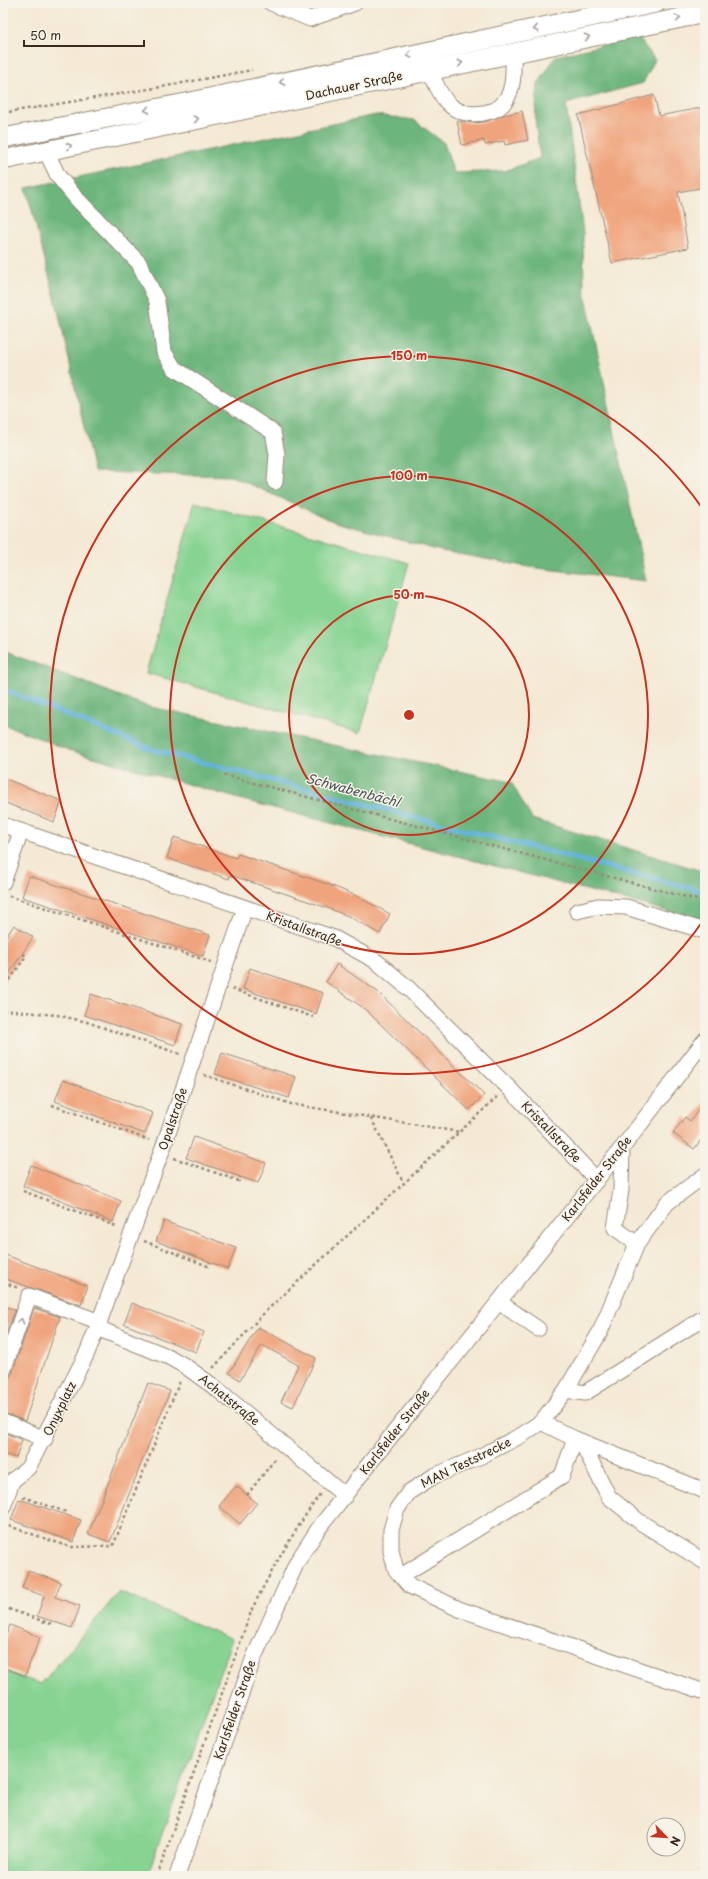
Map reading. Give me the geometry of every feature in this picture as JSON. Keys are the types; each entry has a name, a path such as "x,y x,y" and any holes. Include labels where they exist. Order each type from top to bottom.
{"main road":[{"name":"Dachauer Straße","path":"9,134 186,102 656,3"},
{"name":"Dachauer Straße","path":"3,160 705,13"}],"street":[{"path":"271,3 310,18 355,3"},
{"path":"430,70 437,88 445,101 460,113 478,114 497,110 506,99 514,75 513,52"},
{"path":"46,151 58,176 77,199 139,263 156,301 164,352 174,368 273,432 277,454 275,482"},
{"name":"Kristallstraße","path":"3,825 334,938 376,961 408,988 508,1087 596,1180"},
{"path":"3,882 21,832"},
{"path":"577,911 598,906 626,907 705,931"},
{"name":"Opalstraße","path":"98,1325 192,1064 245,908"},
{"name":"Karlsfelder Straße","path":"177,1876 254,1657 297,1562 319,1528 380,1450 702,1047"},
{"path":"622,1148 621,1190 615,1228 637,1244"},
{"name":"MAN Teststrecke","path":"705,1175 667,1203 637,1244 600,1332 566,1390 540,1422 522,1435 479,1457 434,1476 409,1492 397,1509 391,1530 391,1551 396,1570 410,1586 459,1609 705,1692"},
{"name":"Achatstraße","path":"3,1371 29,1296 98,1325 186,1366 345,1496"},
{"path":"499,1302 538,1330"},
{"path":"566,1390 585,1393 705,1317"},
{"name":"Onyxplatz","path":"8,1484 28,1468 45,1439 87,1353 98,1325"},
{"path":"3,1422 45,1439"},
{"path":"540,1422 578,1440 704,1490"},
{"path":"578,1440 609,1497 640,1522 705,1562"},
{"path":"401,1576 562,1476 578,1440"},
{"path":"3,1507 8,1484"}],"path":[{"path":"3,113 161,87 255,69"},
{"path":"224,775 705,902"},
{"path":"3,894 225,967"},
{"path":"3,990 26,956 22,953"},
{"path":"219,984 313,1017"},
{"path":"3,1010 57,1015 87,1022 291,1104 460,1132"},
{"path":"203,1379 266,1311 508,1087"},
{"path":"52,1105 239,1181 240,1177"},
{"path":"371,1118 404,1184"},
{"path":"23,1191 56,1201 101,1219 131,1234 208,1266 210,1262"},
{"path":"3,1524 70,1547 113,1546 186,1366"},
{"path":"247,1495 285,1446"},
{"path":"8,1484 66,1512"},
{"path":"3,1608 54,1625"}],"green space":[{"path":"638,37 655,60 643,83 566,104 583,233 584,288 646,581 529,567 437,550 335,522 231,476 94,472 57,306 26,188 376,115 414,120 444,143 454,173 505,171 540,158 535,119 538,84 556,56"},
{"path":"195,502 409,563 360,733 146,673"},
{"path":"3,651 146,706 511,782 532,819 705,872 705,921 243,800 69,750 3,724"},
{"path":"119,1592 232,1639 147,1876 3,1876 3,1671 41,1684"}],"building":[{"path":"654,95 659,116 705,107 705,187 678,192 688,248 612,263 578,115"},
{"path":"522,111 528,140 505,145 504,141 485,145 484,140 462,145 457,121 472,123 485,122 504,115"},
{"path":"3,778 62,801 54,822 3,802"},
{"path":"174,837 236,858 238,854 330,885 357,896 390,914 380,934 348,916 322,906 230,875 229,879 167,858"},
{"path":"29,876 210,935 203,956 22,897"},
{"path":"14,925 33,937 3,983 3,942"},
{"path":"337,964 378,992 484,1095 469,1110 365,1009 326,982"},
{"path":"250,968 323,993 316,1014 243,989"},
{"path":"91,994 182,1024 175,1045 84,1015"},
{"path":"222,1053 296,1077 289,1098 215,1074"},
{"path":"63,1080 153,1113 145,1134 55,1101"},
{"path":"705,1101 705,1135 694,1149 673,1133 685,1117 690,1121"},
{"path":"194,1137 266,1163 258,1183 186,1158"},
{"path":"31,1165 121,1201 113,1222 23,1186"},
{"path":"164,1221 236,1248 228,1269 156,1241"},
{"path":"3,1254 88,1286 81,1305 3,1278"},
{"path":"132,1303 204,1332 196,1352 124,1324"},
{"path":"3,1306 15,1310 3,1344"},
{"path":"34,1308 60,1317 25,1421 3,1413 3,1380 9,1378 12,1374"},
{"path":"258,1327 316,1358 293,1407 281,1402 298,1365 262,1345 240,1380 229,1373"},
{"path":"148,1383 170,1391 110,1542 88,1534"},
{"path":"3,1432 22,1440 16,1458 3,1454"},
{"path":"236,1486 257,1503 240,1524 219,1506"},
{"path":"19,1499 81,1520 73,1542 11,1520"},
{"path":"28,1571 61,1582 55,1597 80,1606 72,1628 37,1616 44,1596 22,1588"},
{"path":"10,1625 40,1637 25,1676 3,1667 3,1643"}],"waterway":[{"name":"Schwabenbächl","path":"3,689 151,749 705,892"}]}
